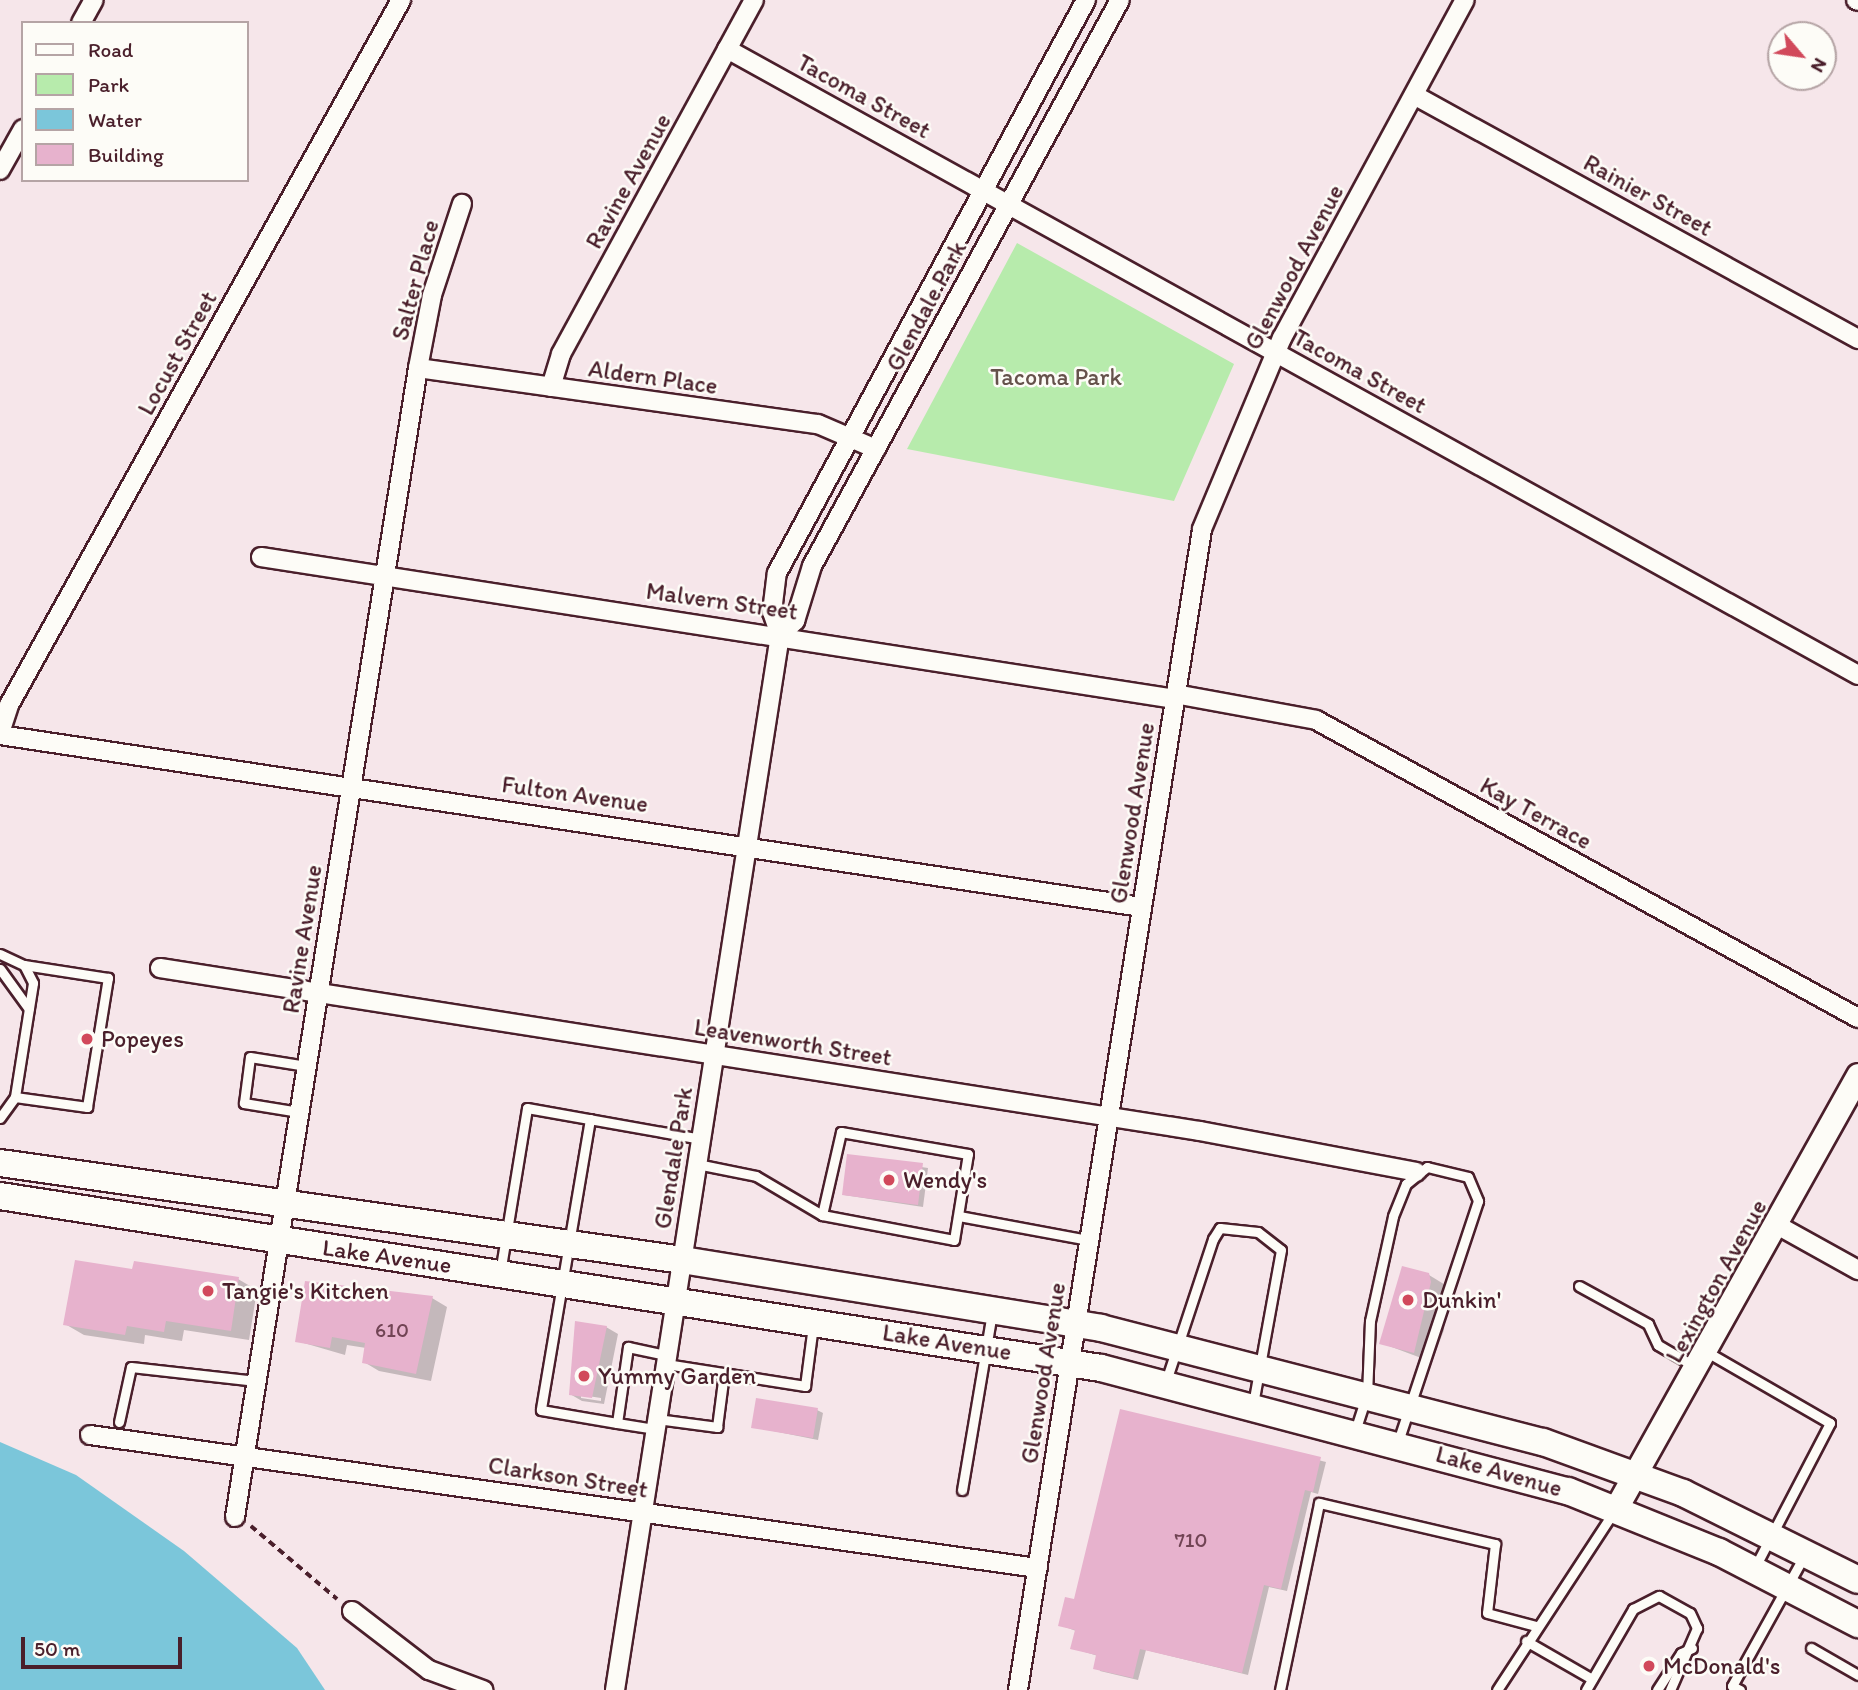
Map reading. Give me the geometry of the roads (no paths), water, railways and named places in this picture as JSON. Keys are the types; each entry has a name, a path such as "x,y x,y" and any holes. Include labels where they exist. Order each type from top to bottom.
{"main road":[{"name":"Lexington Avenue","path":"1616,1508 1638,1475 1703,1360 1858,1075"},
{"name":"Lake Avenue","path":"0,1163 285,1201 682,1260 1076,1324 1175,1346 1411,1405 1638,1475 1774,1534 1858,1580"},
{"name":"Lake Avenue","path":"0,1196 986,1348 1070,1362 1165,1383 1398,1442 1616,1508 1754,1568 1858,1625"}],"street":[{"path":"82,21 94,0"},
{"name":"Locust Street","path":"0,734 401,0"},
{"name":"Ravine Avenue","path":"551,387 561,354 754,0"},
{"name":"Glendale Park","path":"615,1690 780,635 772,612 777,573 1086,0"},
{"name":"Glendale Park","path":"780,635 795,621 809,573 1120,0"},
{"name":"Glenwood Avenue","path":"1018,1690 1141,907 1206,516 1275,352 1465,0"},
{"name":"Tacoma Street","path":"727,49 1858,675"},
{"name":"Rainier Street","path":"1414,95 1858,339"},
{"path":"0,170 21,133"},
{"name":"Salter Place","path":"418,368 432,295 462,204"},
{"name":"Ravine Avenue","path":"234,1517 418,368"},
{"name":"Aldern Place","path":"418,368 818,424 850,435 876,449"},
{"name":"Malvern Street","path":"261,558 1175,696"},
{"name":"Kay Terrace","path":"1175,696 1316,720 1858,1018"},
{"name":"Fulton Avenue","path":"0,734 748,844 1141,907"},
{"name":"Leavenworth Street","path":"160,968 715,1054 1109,1118 1416,1172"},
{"path":"1777,1225 1858,1270"},
{"name":"Clarkson Street","path":"90,1435 245,1453 642,1513 1038,1568"},
{"path":"352,1611 429,1670 483,1690"}],"lane":[{"path":"0,954 24,965 108,978 87,1107 15,1097"},
{"path":"0,1118 15,1097 29,1009 33,983 24,965"},
{"path":"0,969 29,1009"},
{"path":"299,1112 244,1103 250,1057 306,1066"},
{"path":"500,1273 527,1108 701,1139"},
{"path":"590,1119 541,1410 617,1423 717,1427 724,1373"},
{"path":"697,1164 756,1175 822,1215 954,1240 968,1154 841,1132 822,1215"},
{"path":"1355,1431 1367,1395 1369,1329 1399,1197 1416,1172 1427,1167 1468,1177 1478,1193 1398,1442"},
{"path":"959,1216 1089,1240"},
{"path":"1165,1383 1175,1346 1220,1228 1258,1232 1281,1250 1252,1405"},
{"path":"1579,1286 1648,1324 1658,1345 1703,1360 1830,1423 1754,1568"},
{"path":"962,1490 992,1310"},
{"path":"617,1423 628,1347 724,1373 805,1385 814,1321"},
{"path":"119,1422 126,1374 141,1364 256,1381"},
{"path":"1280,1690 1319,1503 1495,1545 1487,1613 1536,1626"},
{"path":"1497,1690 1526,1641 1616,1508"},
{"path":"1740,1690 1732,1686 1806,1551"},
{"path":"1586,1690 1633,1609 1648,1596 1689,1613 1697,1628 1692,1648 1670,1690"},
{"path":"1526,1641 1592,1679"},
{"path":"1657,1690 1681,1653 1692,1648"},
{"path":"1811,1648 1858,1675"}],"water":[{"path":"0,1442 76,1475 184,1551 297,1648 325,1690 0,1690"}],"place":[{"name":"Popeyes","path":"87,1039"},
{"name":"Wendy's","path":"889,1180"},
{"name":"Tangie's Kitchen","path":"208,1291"},
{"name":"Dunkin'","path":"1408,1300"},
{"name":"Yummy Garden","path":"584,1376"},
{"name":"McDonald's","path":"1649,1666"}],"park label":[{"name":"Tacoma Park","path":"1056,377"}]}
